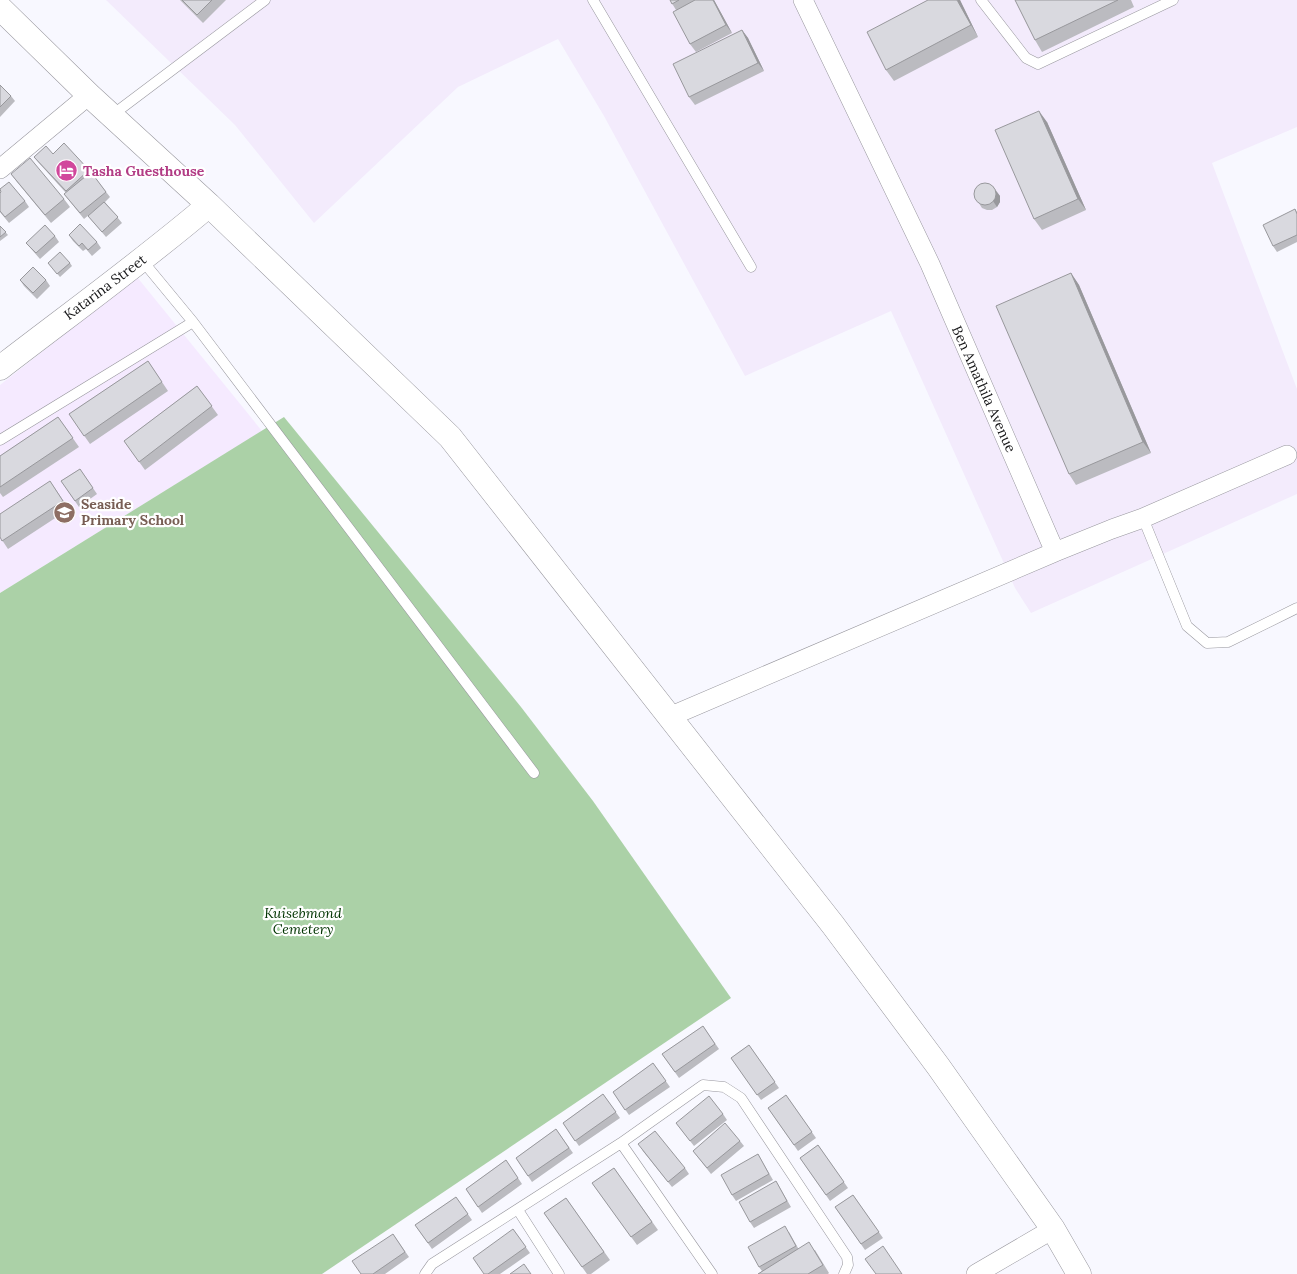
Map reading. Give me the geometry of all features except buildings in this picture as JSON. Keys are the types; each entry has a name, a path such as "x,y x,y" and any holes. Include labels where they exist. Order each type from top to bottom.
{"street":[{"name":"Ben Amathila Avenue","path":"803,0 930,264 1055,552"},
{"path":"0,8 89,96 209,205 450,437 834,925 938,1066 1052,1229 1079,1274"},
{"path":"0,169 89,96"},
{"name":"Katarina Street","path":"0,368 168,240 209,205"},
{"path":"669,717 1055,552 1143,518 1287,455"},
{"path":"976,1274 1052,1229"}],"lane":[{"path":"110,116 265,0"},
{"path":"593,0 751,267"},
{"path":"981,0 1026,58 1038,64 1173,0"},
{"path":"141,259 193,322 534,773"},
{"path":"0,440 193,322"},
{"path":"1143,518 1187,626 1207,643 1228,642 1297,608"},
{"path":"424,1274 432,1264 621,1143 703,1085 724,1087 741,1098 847,1257 848,1265 844,1274"},
{"path":"621,1143 712,1274"},
{"path":"518,1210 559,1274"}],"shaded area":[{"path":"106,0 1297,0 1297,127 1212,163 1297,389 1297,494 1031,613 1015,588 891,311 745,376 604,116 558,39 458,87 314,223 235,125"},
{"name":"Seaside Primary School","path":"137,277 262,431 0,593 0,385"}],"green space":[{"name":"Kuisebmond Cemetery","path":"284,417 521,707 593,801 731,998 322,1274 0,1274 0,593"}],"place":[{"name":"Tasha Guesthouse","path":"67,171"},
{"name":"Seaside Primary School","path":"65,512"}]}
